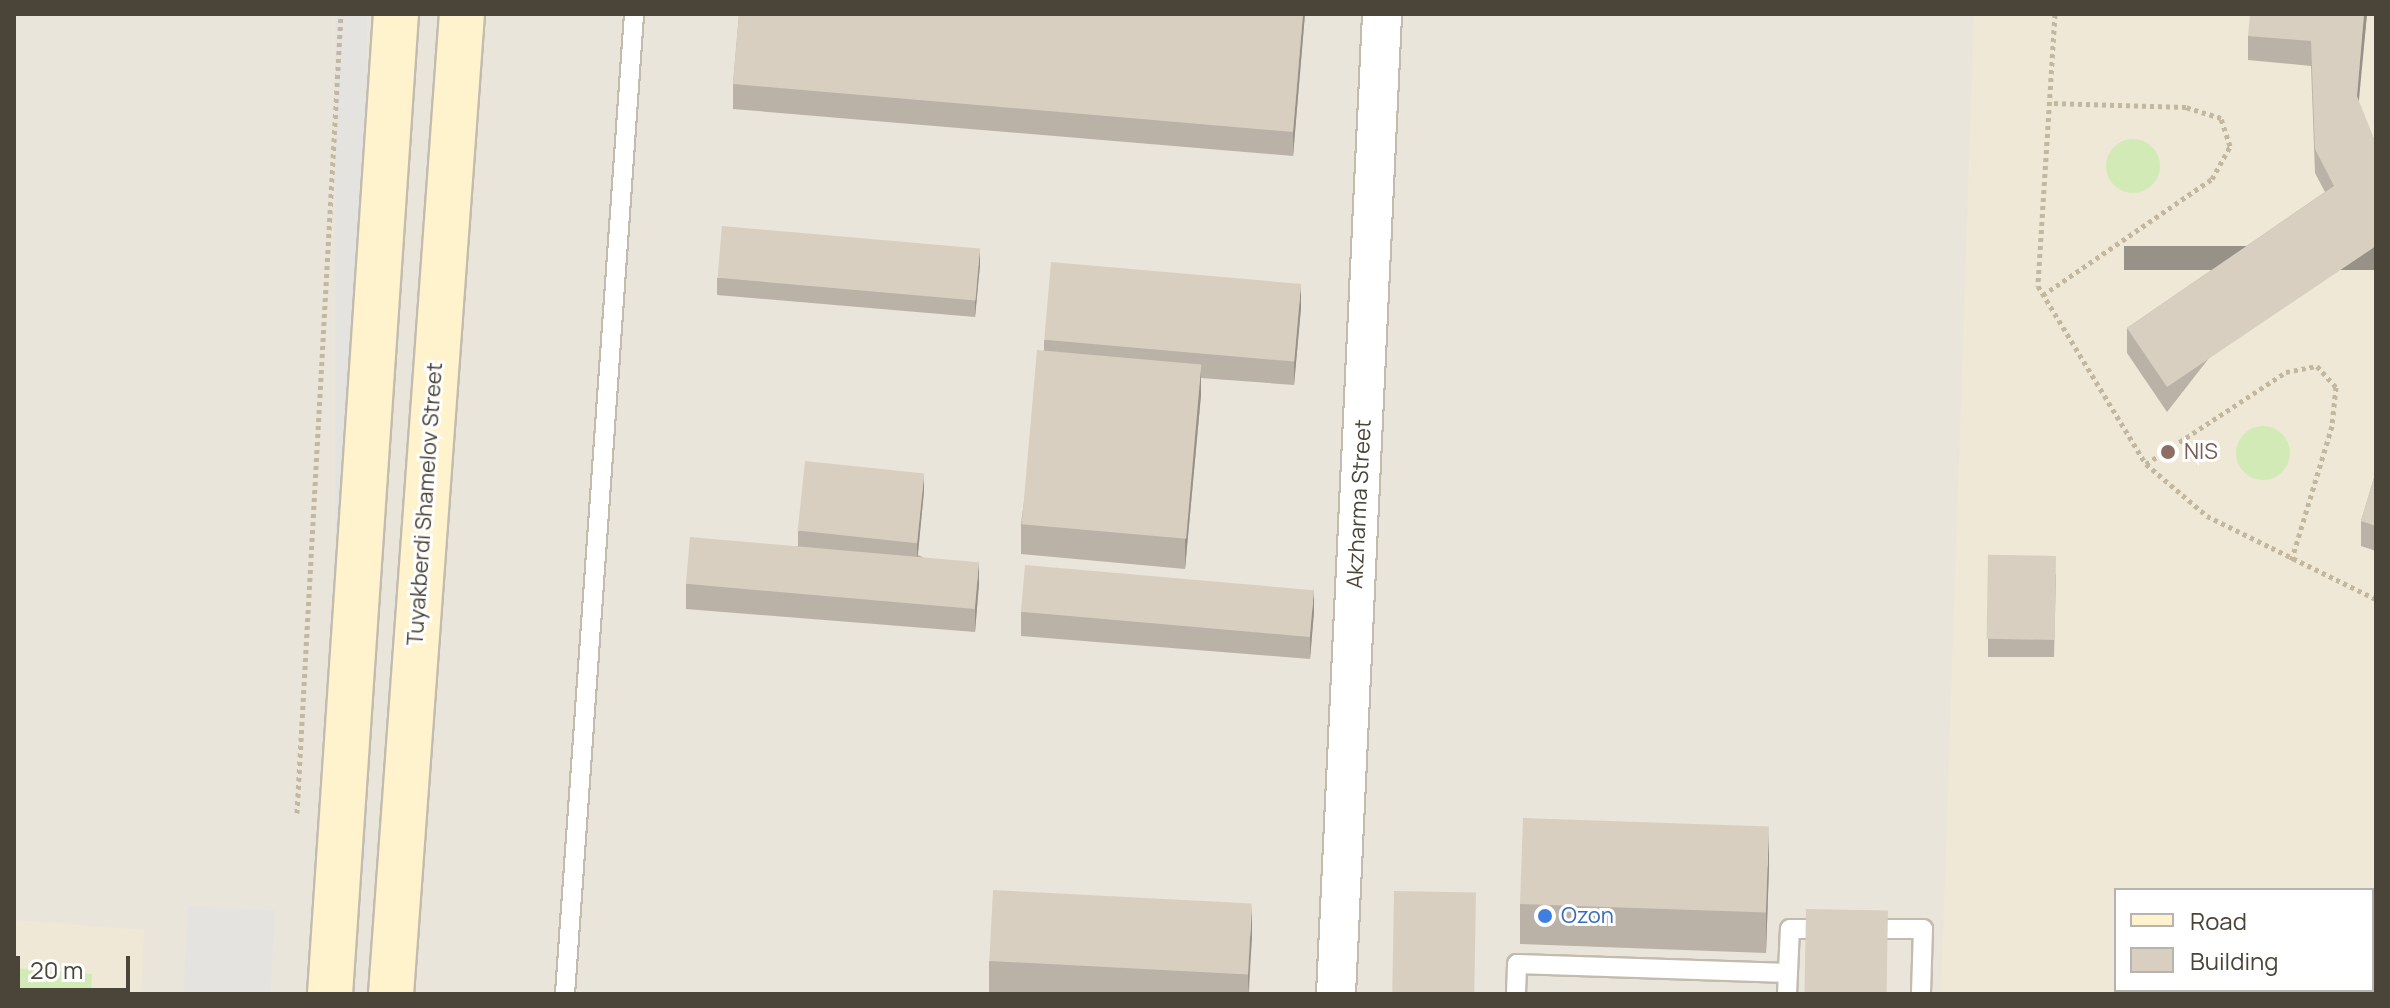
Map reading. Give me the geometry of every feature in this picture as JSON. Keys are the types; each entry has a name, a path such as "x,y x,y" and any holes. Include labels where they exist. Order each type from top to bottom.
{"street":[{"path":"330,994 396,14"},
{"name":"Tuyakberdi Shamelov Street","path":"391,994 462,14"},
{"name":"Akzharma Street","path":"1336,994 1382,14"}],"lane":[{"path":"565,994 634,14"},
{"path":"1787,994 1790,929 1923,929 1921,994"},
{"path":"1516,994 1517,964 1788,973"}],"path":[{"path":"296,831 341,14"},
{"path":"2055,14 2043,295 2146,464 2207,516 2291,562 2376,599"},
{"path":"2043,295 2212,179 2230,146 2221,118 2186,107 2050,103"},
{"path":"2146,464 2286,372 2317,366 2336,387 2332,426 2291,562"}],"shaded area":[{"path":"14,14 2376,14 2376,994 14,994"},
{"path":"335,14 367,14 367,870 335,870"},
{"name":"NIS","path":"1974,14 2376,14 2376,994 1941,994"},
{"path":"188,906 275,911 271,994 183,994"},
{"path":"14,920 144,930 141,994 14,994"}],"green space":[{"path":"2133,139 2152,147 2160,166 2152,185 2133,193 2114,185 2106,166 2114,147"},
{"path":"2263,426 2282,434 2290,453 2282,472 2263,480 2244,472 2236,453 2244,434"},
{"path":"14,968 92,974 91,994 14,994"}],"building":[{"path":"739,14 1303,14 1293,132 733,84"},
{"path":"2250,14 2364,14 2357,96 2376,144 2376,246 2167,387 2127,328 2334,186 2315,149 2311,41 2248,36"},
{"path":"722,226 980,249 975,300 717,278"},
{"path":"1051,262 1301,284 1294,362 1044,340"},
{"path":"1037,350 1201,364 1186,539 1022,524"},
{"path":"805,461 924,474 917,543 798,531"},
{"path":"2376,471 2376,526 2361,521"},
{"path":"690,537 979,562 975,609 686,584"},
{"path":"1988,555 2056,556 2055,640 1987,639"},
{"path":"1025,565 1314,590 1310,637 1021,612"},
{"path":"1523,818 1769,827 1766,913 1520,904"},
{"path":"993,890 1252,904 1248,974 989,961"},
{"path":"1394,891 1476,892 1474,994 1392,994"},
{"path":"1806,909 1888,910 1887,994 1805,994"}],"place":[{"name":"NIS","path":"2168,452"},
{"name":"Ozon","path":"1545,916"}]}
